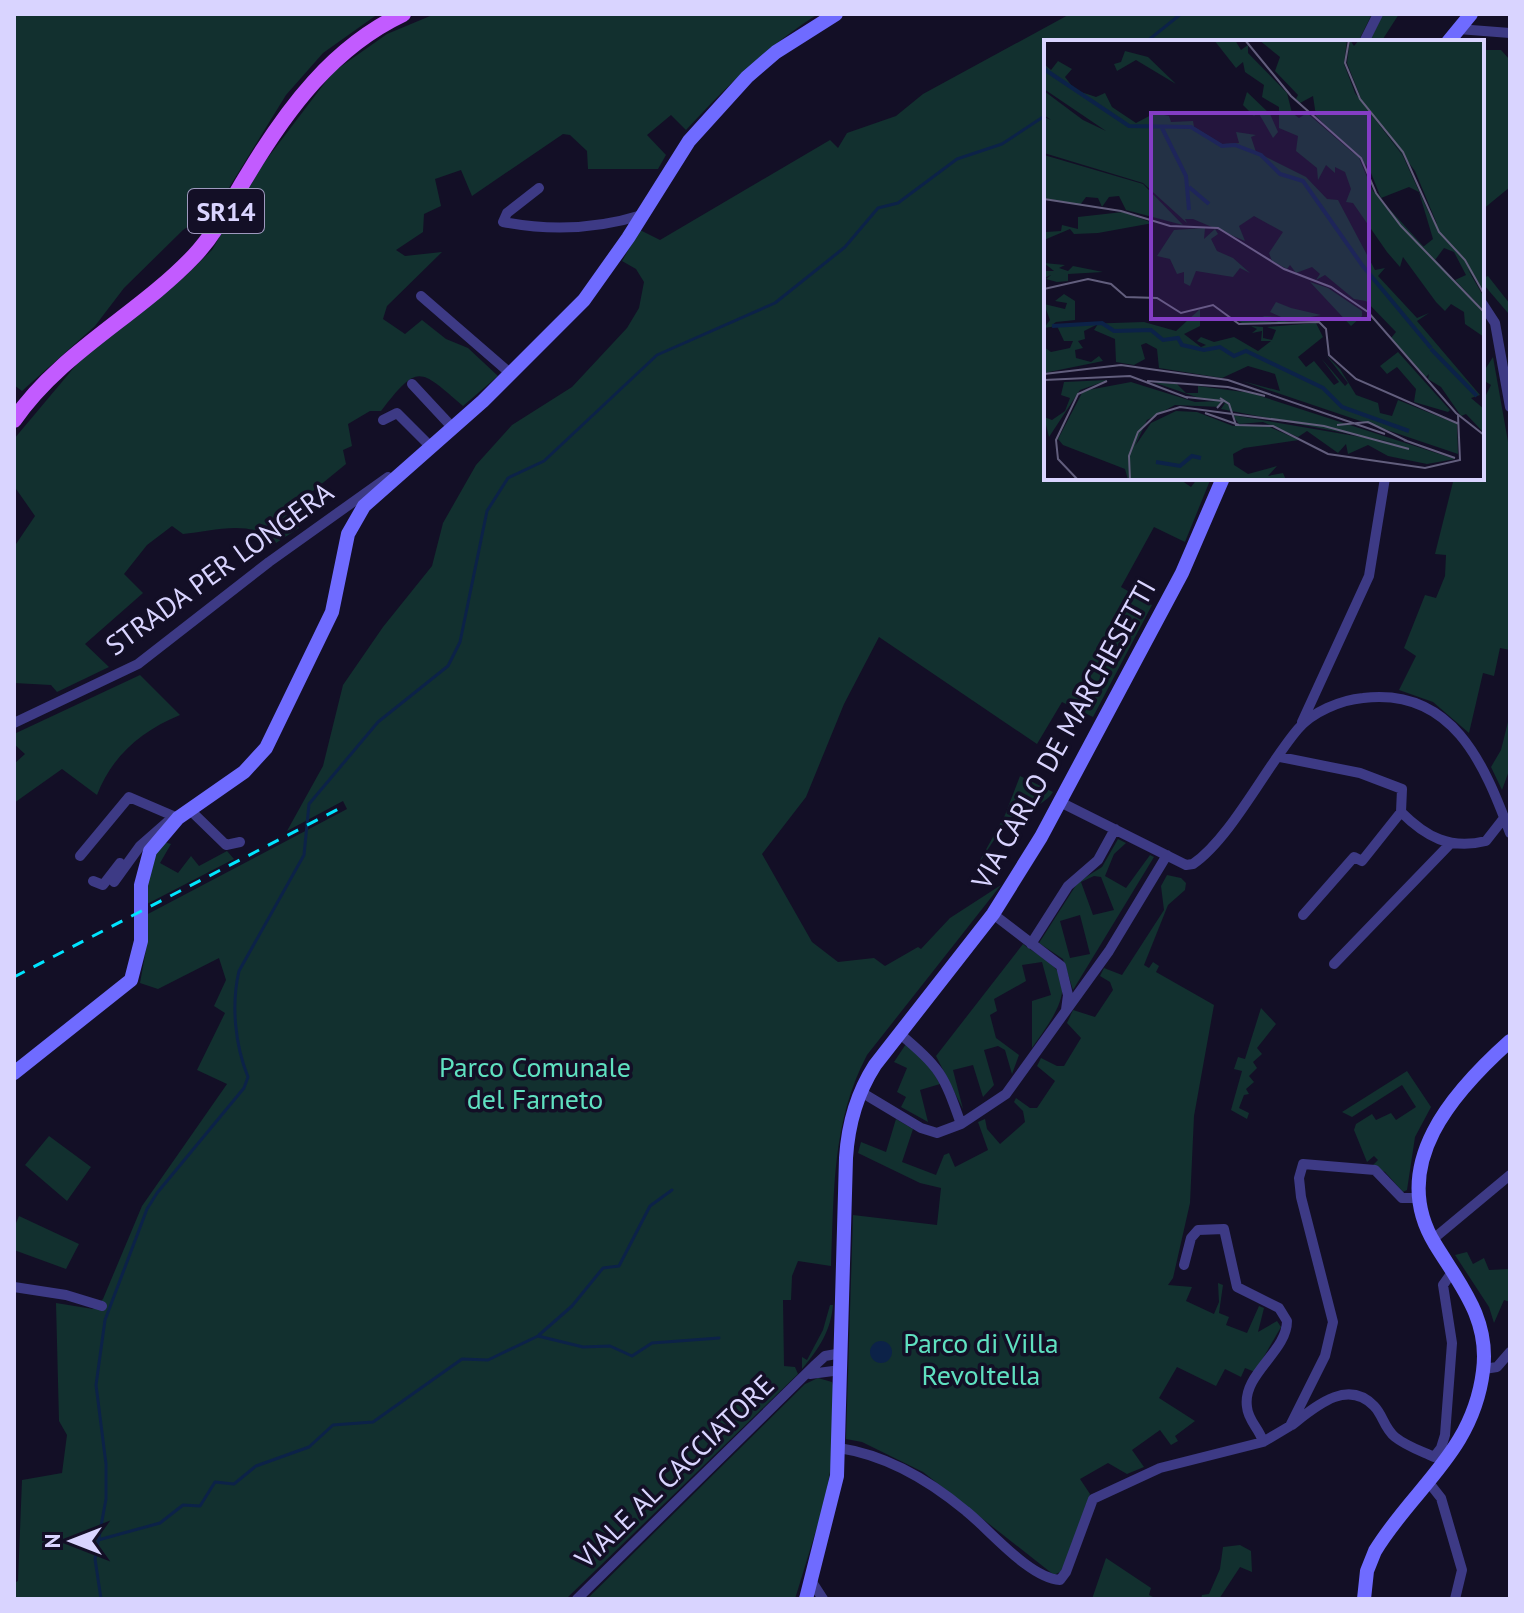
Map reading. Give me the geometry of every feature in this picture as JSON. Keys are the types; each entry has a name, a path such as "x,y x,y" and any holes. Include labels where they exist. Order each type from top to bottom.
{"main road":[{"name":"SR14","path":"17,411 67,363 194,256 214,230 267,142 309,87 356,42 403,14"},
{"name":"STRADA PER LONGERA","path":"14,1073 131,980 141,941 139,900 145,861 154,844 180,815 244,772 266,748 332,612 343,573 348,534 358,514 406,466 511,374 584,300 689,141 747,77 776,52 836,14"},
{"path":"1450,40 1471,14"},
{"name":"VIA CARLO DE MARCHESETTI","path":"806,1599 831,1508 839,1448 847,1144 861,1092 875,1065 993,914 1060,802 1182,573 1222,480"},
{"path":"1364,1599 1367,1571 1375,1551 1458,1446 1470,1422 1484,1369 1478,1318 1472,1299 1432,1240 1420,1198 1420,1170 1433,1127 1459,1091 1510,1041"}],"street":[{"path":"1365,40 1378,14"},
{"path":"1458,29 1510,33"},
{"path":"539,188 507,213 503,222 566,228 618,222 642,215"},
{"path":"421,296 511,374"},
{"path":"1484,306 1495,323 1510,407"},
{"path":"412,384 452,427"},
{"path":"383,420 397,413 429,445"},
{"name":"STRADA PER LONGERA","path":"14,723 138,664 269,562 406,466"},
{"path":"1060,802 1186,865 1200,860 1299,728 1369,576 1385,480"},
{"path":"1299,728 1316,715 1355,699 1400,698 1424,706 1439,714 1465,738 1510,833"},
{"path":"1280,757 1360,773 1402,789 1401,812 1362,861 1354,857 1303,915"},
{"path":"80,856 129,797 180,815 226,845 240,842"},
{"path":"1401,812 1423,832 1449,845 1486,841 1504,818"},
{"path":"114,882 131,856 158,827 180,815"},
{"path":"1031,944 1078,874 1098,860 1115,829"},
{"path":"1334,964 1449,845"},
{"path":"861,1092 930,1132 961,1124 998,1101 1017,1083 1066,1012 1145,897 1167,855"},
{"path":"93,881 103,885 121,861 131,856"},
{"path":"993,914 1061,966 1065,973 1066,1012"},
{"path":"899,1033 935,1062 961,1124"},
{"path":"1290,1426 1325,1356 1333,1322 1301,1197 1299,1178 1303,1164 1375,1170 1402,1198 1420,1198"},
{"path":"1432,1240 1510,1175"},
{"path":"1184,1265 1191,1238 1198,1230 1224,1229 1237,1287 1279,1308 1287,1321 1284,1334 1256,1378 1246,1402 1247,1411 1263,1442"},
{"path":"839,1448 869,1453 929,1484 965,1510 1032,1569 1045,1577 1060,1580 1066,1572 1093,1499 1160,1468 1222,1449 1263,1442 1344,1393 1353,1394 1373,1405 1394,1437 1434,1457 1445,1435 1452,1343 1443,1285 1453,1271"},
{"path":"14,1287 102,1306"},
{"path":"1484,1369 1497,1367 1510,1352"},
{"name":"VIALE AL CACCIATORE","path":"577,1599 825,1356 842,1353"},
{"path":"804,1377 820,1370 841,1370"},
{"path":"1430,1484 1441,1498 1462,1570 1455,1599"},
{"path":"812,1582 823,1599"}],"green space":[{"path":"14,14 378,14 323,53 286,95 216,209 183,230 124,288 95,326 22,391 14,385"},
{"path":"435,14 818,14 748,68 686,130 671,115 647,135 666,155 658,169 588,169 587,151 570,135 563,134 472,196 461,170 435,179 441,206 424,214 423,232 396,250 405,256 442,252 387,306 383,319 405,334 422,320 446,339 468,348 498,376 463,406 427,378 412,378 381,411 370,411 348,424 352,446 343,450 346,464 286,513 299,528 276,543 267,535 244,528 183,534 172,526 147,545 124,574 143,593 85,644 109,667 57,692 51,685 14,683 14,547 35,516 14,486 14,439 82,358 182,279 212,250 257,172 333,72 387,34"},
{"name":"Parco Comunale del Farneto","path":"1070,14 1372,14 1359,40 1044,40 1044,480 1181,480 1191,487 1196,480 1210,480 1185,542 1154,527 1121,587 1152,605 1093,717 1062,702 1037,744 879,637 844,704 806,797 762,854 812,942 838,962 874,958 885,966 918,947 921,949 950,918 1001,885 867,1055 856,1080 847,1105 837,1158 831,1266 798,1261 792,1276 791,1300 783,1300 784,1366 795,1367 798,1374 566,1599 14,1599 14,1583 18,1581 22,1480 62,1473 67,1435 59,1421 56,1303 93,1309 103,1299 142,1206 227,1084 197,1070 225,1013 214,1006 226,980 219,958 158,989 140,983 147,944 146,915 347,809 343,801 287,831 323,766 343,685 383,627 432,566 443,523 476,465 512,425 572,387 627,328 639,308 644,282 636,269 622,261 640,230 660,240 830,140 838,148 847,133 896,116 923,94"},
{"path":"1383,14 1399,14 1382,40 1370,40"},
{"path":"1484,50 1501,50 1510,60 1510,187 1484,208"},
{"path":"1488,276 1510,304 1508,313 1484,285 1484,278"},
{"path":"1493,357 1510,453 1510,650 1500,648 1494,676 1483,673 1469,733 1433,702 1399,690 1416,656 1404,648 1425,595 1436,598 1445,576 1446,555 1435,554 1454,480 1484,480 1484,399 1491,385 1484,381 1484,371"},
{"path":"140,675 180,715 130,746 111,768 97,795 62,769 14,803 14,764 25,754 14,744 14,734"},
{"path":"1510,714 1510,768 1502,790 1491,767 1501,750"},
{"path":"1020,776 1053,792 1028,816 1009,817 977,866 1005,815"},
{"path":"1118,839 1126,843 1114,854 1105,876 1126,888 1150,855 1154,857 1073,990 1063,959 1039,943 1078,882 1102,867","holes":["1094,876 1101,877 1114,910 1093,915 1081,882","1080,915 1090,954 1070,958 1060,921"]},
{"path":"161,841 171,844 160,863 178,873 191,856 199,866 227,851 234,859 145,905 148,875"},
{"name":"Parco di Villa Revoltella","path":"1167,875 1181,878 1186,883 1185,890 1168,905 1144,965 1149,968 1153,962 1159,966 1156,972 1214,1005 1194,1116 1190,1203 1173,1278 1168,1285 1192,1287 1186,1301 1214,1314 1219,1302 1218,1283 1223,1285 1219,1313 1229,1317 1226,1325 1247,1333 1259,1306 1264,1308 1258,1332 1277,1321 1281,1327 1255,1372 1245,1368 1241,1377 1225,1369 1216,1386 1177,1367 1159,1398 1195,1421 1175,1436 1178,1441 1171,1445 1160,1430 1132,1450 1144,1467 1127,1474 1108,1463 1080,1479 1090,1494 1062,1571 1054,1575 923,1472 862,1442 846,1439 853,1215 937,1225 941,1188 920,1183 858,1153 861,1142 886,1152 896,1119 913,1129 902,1162 936,1175 944,1155 949,1153 955,1167 988,1150 978,1122 985,1119 987,1129 1000,1144 1025,1122 1023,1111 1014,1102 1016,1098 1030,1108 1037,1108 1055,1081 1037,1066 1041,1058 1064,1066 1081,1038 1067,1023 1073,1010 1095,1017 1113,990 1110,982 1100,976 1104,968 1122,975 1164,910 1161,886"},
{"path":"1023,944 1054,967 1060,977 1063,987 1057,1009 1032,1048 1032,1001 1051,995 1042,962 1022,965 1026,981 994,999 997,1011 990,1015 996,1038 1019,1055 1012,1074 1005,1050 998,1046 984,1050 994,1085 983,1097 973,1065 953,1070 963,1109 936,1056"},
{"path":"1261,1008 1276,1024 1257,1048 1262,1054 1253,1062 1257,1068 1249,1076 1254,1082 1246,1089 1249,1094 1244,1095 1239,1108 1249,1113 1247,1119 1231,1110 1242,1071 1234,1069 1238,1057 1245,1059"},
{"path":"906,1044 928,1064 940,1084 920,1090 928,1122 901,1107 906,1097 897,1092 907,1068 894,1062"},
{"path":"1407,1071 1431,1107 1415,1137 1407,1190 1403,1192 1385,1172 1372,1166 1378,1160 1374,1156 1367,1162 1354,1130 1356,1124 1372,1114 1376,1120 1391,1113 1396,1120 1416,1107 1402,1085 1352,1117 1342,1112"},
{"path":"49,1136 91,1167 67,1201 25,1165"},
{"path":"19,1216 79,1244 66,1269 14,1250 14,1228"},
{"path":"1467,1252 1473,1264 1484,1258 1489,1270 1510,1269 1510,1302 1504,1300 1494,1323 1489,1307 1455,1255"},
{"path":"830,1305 833,1305 832,1314 827,1331 802,1369 802,1357 807,1360 823,1330"},
{"path":"818,1378 832,1382 834,1389 831,1466 825,1501 795,1599 587,1599 805,1384"},
{"path":"1240,1545 1251,1551 1252,1572 1240,1567 1219,1599 1201,1599 1202,1595 1209,1594 1220,1569 1223,1547"},
{"path":"1106,1558 1151,1588 1149,1595 1157,1599 1092,1599"}],"water":[{"path":"881,1341 892,1352 881,1363 870,1352"}],"waterway":[{"path":"1148,40 1181,14"},
{"path":"101,1599 95,1559 106,1499 106,1464 96,1385 105,1320 147,1209 244,1088 248,1077 237,1038 235,1011 239,971 304,855 309,804 378,722 448,666 460,642 487,511 508,478 544,461 657,355 775,303 845,247 878,208 898,203 957,159 1002,144 1044,116"},
{"path":"539,1335 572,1306 603,1268 619,1266 650,1206 672,1190"},
{"path":"98,1540 160,1523 183,1505 200,1506 215,1482 234,1484 256,1466 309,1447 333,1425 373,1422 462,1359 488,1360 538,1336 583,1347 610,1346 632,1356 652,1343 719,1338"}],"railway":[{"path":"14,977 346,805"}]}
